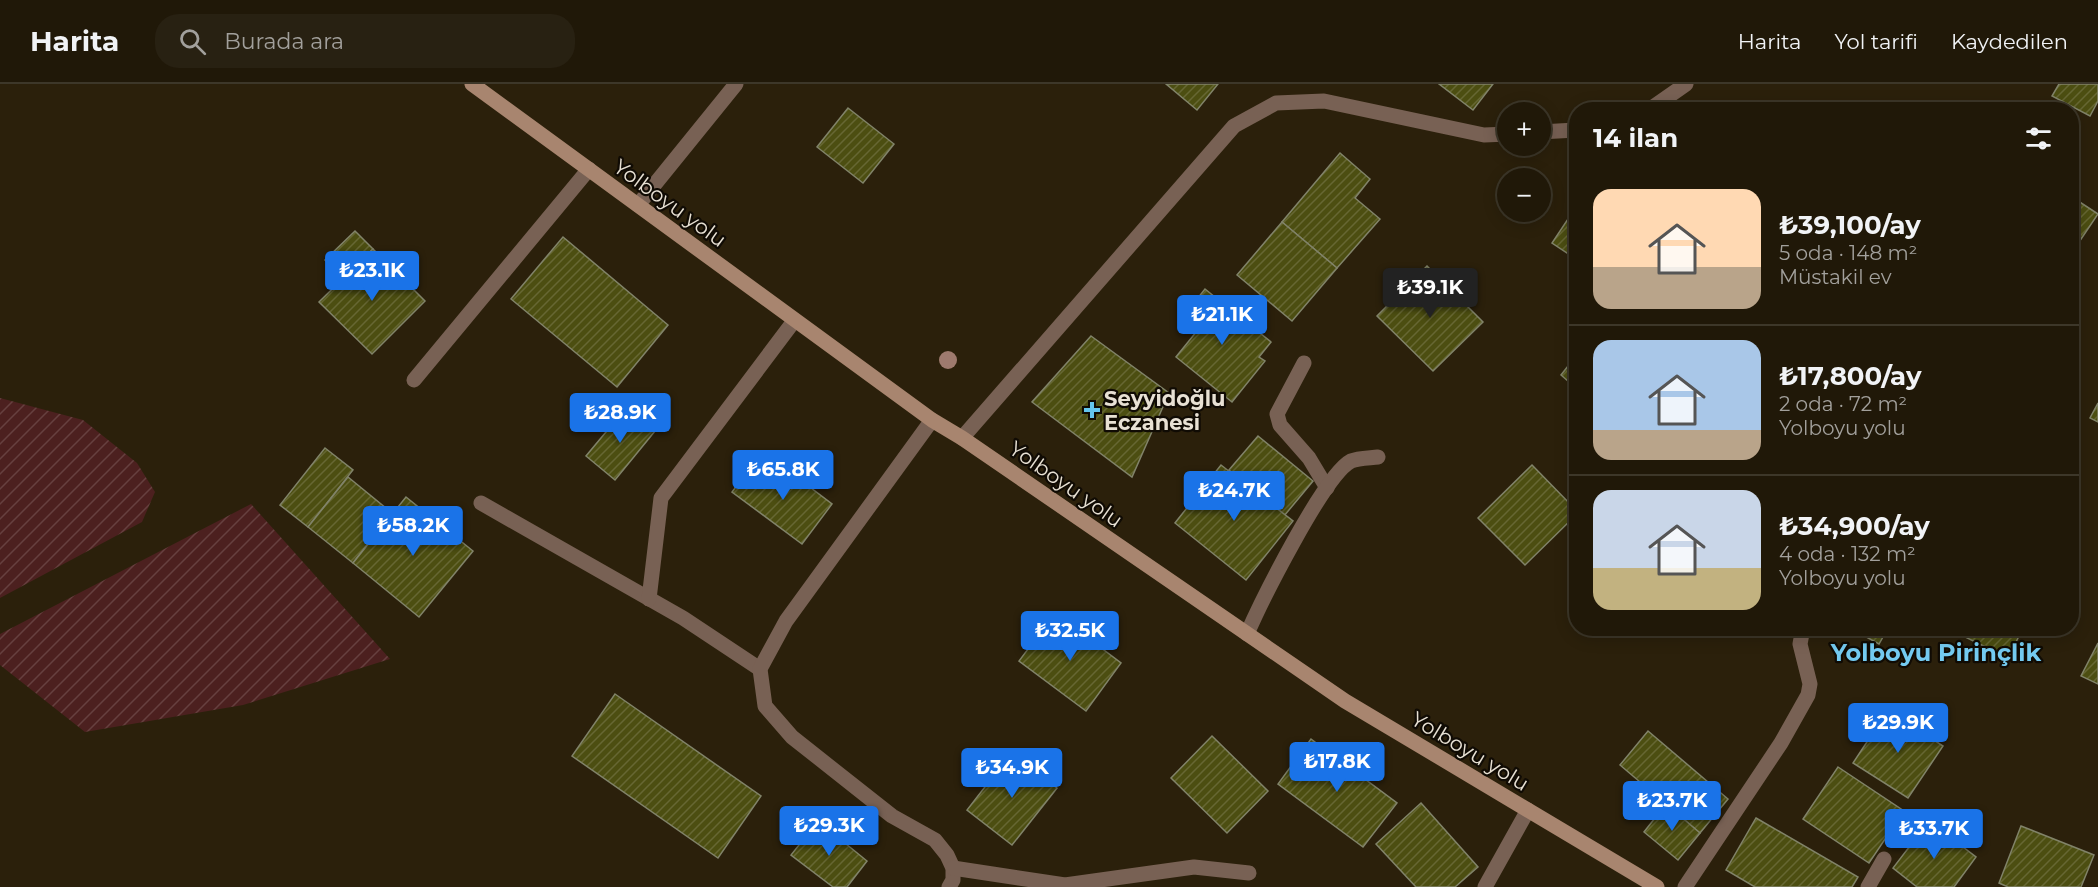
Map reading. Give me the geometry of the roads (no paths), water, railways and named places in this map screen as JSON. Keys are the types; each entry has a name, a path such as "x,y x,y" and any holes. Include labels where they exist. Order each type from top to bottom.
{"main road":[{"name":"Yolboyu yolu","path":"472,84 932,420 962,438 1345,701 1658,887"}],"street":[{"path":"638,205 736,84"},
{"path":"1660,102 1686,84"},
{"path":"962,438 1234,126 1276,103 1324,101 1484,135 1497,134"},
{"path":"1551,131 1569,130"},
{"path":"414,380 589,170"},
{"path":"649,599 661,498 794,321"},
{"path":"1304,363 1277,414 1280,425 1309,458 1327,488"},
{"path":"932,420 786,621 760,669 765,706 792,737 892,816 935,840 947,855 952,868 953,880 950,887"},
{"path":"1247,634 1266,592 1327,488 1351,461 1378,457"},
{"path":"481,503 649,599 760,669"},
{"path":"1685,887 1781,743 1808,695 1810,684 1800,644 1802,636"},
{"path":"1485,887 1528,810"},
{"path":"1868,887 1884,859"},
{"path":"952,868 1065,885 1194,867 1250,873"}],"place":[{"name":"Seyyidoğlu Eczanesi","path":"1092,410"}],"district":[{"name":"Yolboyu Pirinçlik","path":"1936,652"}]}
